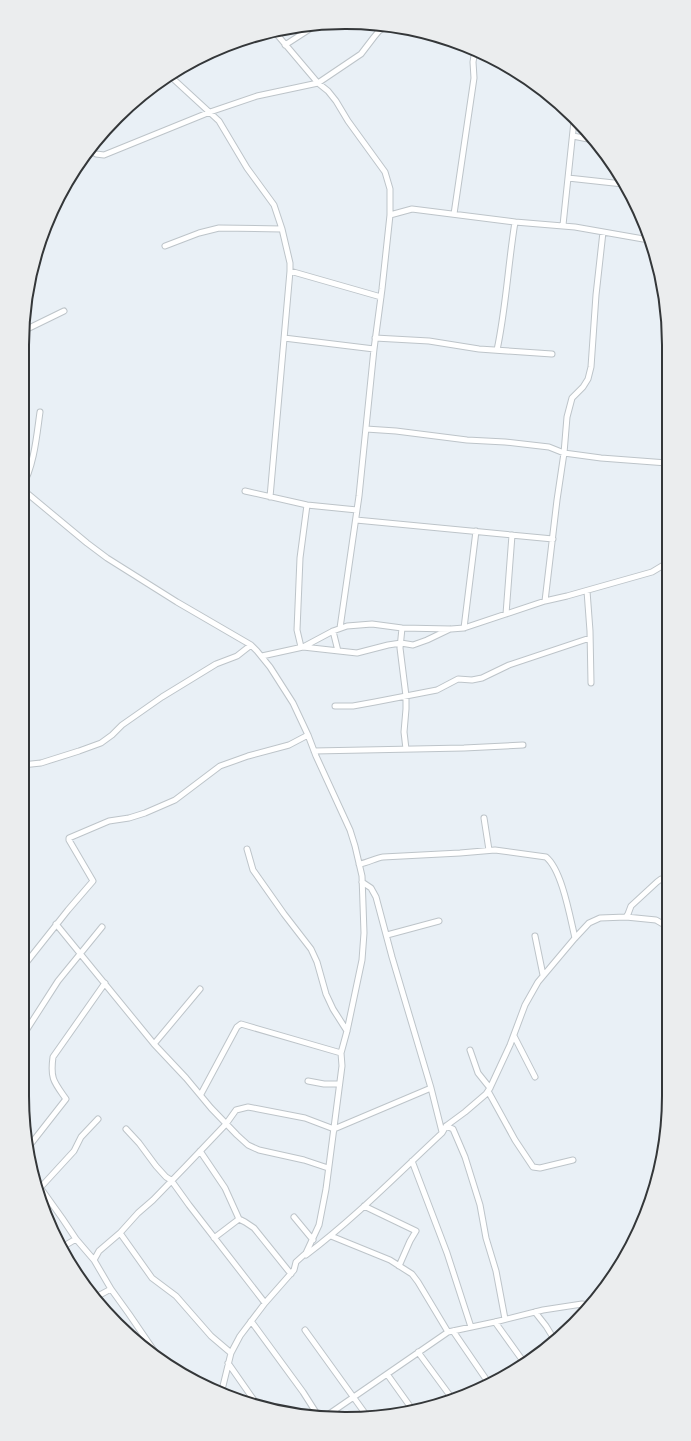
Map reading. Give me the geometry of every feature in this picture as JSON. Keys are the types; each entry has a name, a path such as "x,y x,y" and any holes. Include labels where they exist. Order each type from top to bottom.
{"street":[{"path":"95,152 100,155 108,154 210,112 257,96 318,82 361,54 379,31"},
{"path":"285,45 305,32"},
{"path":"278,36 336,101 348,121 385,172 390,189 390,215 375,338 358,510 340,628"},
{"path":"454,214 474,78 474,56"},
{"path":"174,79 219,121 247,168 269,198 277,213 290,263 270,496"},
{"path":"563,225 574,127"},
{"path":"573,136 584,138"},
{"path":"568,178 618,183"},
{"path":"390,215 412,209 515,222 563,225 643,239"},
{"path":"497,350 506,306 509,259 515,222"},
{"path":"165,246 199,233 219,228 282,229"},
{"path":"545,601 564,453 567,417 572,398 588,379 591,367 596,295 603,232"},
{"path":"290,271 381,297"},
{"path":"30,328 64,311"},
{"path":"284,338 374,349"},
{"path":"375,338 429,341 458,346 552,354"},
{"path":"29,468 40,412"},
{"path":"366,430 396,431 467,440 505,442 549,447 564,453 601,458 662,463"},
{"path":"245,491 307,505 358,510"},
{"path":"29,495 87,543 108,558 171,598 251,645 262,656 293,703 308,735 348,825 359,864 362,882 364,933 362,960 341,1053 342,1066 340,1084 323,1207 319,1225 306,1253 296,1262 294,1270 291,1274 251,1321 231,1353 223,1387"},
{"path":"302,647 297,630 300,558 307,505"},
{"path":"356,520 552,539"},
{"path":"464,628 476,531"},
{"path":"506,614 512,535"},
{"path":"262,656 281,653 302,647 340,628 358,625 372,624 402,628 464,628 545,601 652,572 662,566"},
{"path":"587,590 591,683"},
{"path":"402,628 401,665 406,696 404,732 406,749"},
{"path":"302,647 357,653 369,649 401,644 413,645 451,629"},
{"path":"333,631 338,651"},
{"path":"335,706 353,706 406,696 437,690 458,680 482,678 509,664 590,638"},
{"path":"29,764 41,763 79,752 101,743 122,725 162,697 216,664 237,656 251,645"},
{"path":"29,959 56,924 93,881 69,838 109,821 129,818 145,813 175,800 220,766 248,756 288,745 308,735"},
{"path":"314,751 523,745"},
{"path":"484,818 489,850"},
{"path":"247,849 252,870 311,949 317,962 326,994 333,1009 347,1031"},
{"path":"359,864 366,864 376,858 384,857 489,850 546,857 555,868 566,902 574,938"},
{"path":"626,917 631,906 662,879"},
{"path":"362,882 374,892 431,1088 442,1133"},
{"path":"296,1262 331,1236 442,1133 446,1126 465,1112 489,1090 514,1036 525,1005 543,975 584,927 594,920 626,917 656,920 662,924"},
{"path":"387,935 439,921"},
{"path":"56,924 154,1044 201,1094 226,1124 248,1145 259,1150 304,1160 328,1168"},
{"path":"29,1026 58,981 102,927"},
{"path":"535,936 543,975"},
{"path":"33,1142 66,1099 54,1082 51,1072 52,1057 105,983"},
{"path":"154,1044 200,988"},
{"path":"201,1094 236,1027 240,1024 341,1053"},
{"path":"514,1036 535,1077"},
{"path":"470,1050 478,1073 489,1090 515,1140 533,1168 540,1168 573,1160"},
{"path":"308,1082 340,1084"},
{"path":"94,1260 99,1251 120,1233 133,1218 153,1200 226,1124 236,1110 248,1107 305,1118 334,1129 431,1088"},
{"path":"42,1185 74,1151 81,1137 98,1119"},
{"path":"446,1126 453,1129 466,1157 480,1205 486,1238 494,1259 504,1319"},
{"path":"126,1129 161,1171 171,1180 265,1303"},
{"path":"200,1151 225,1188 239,1219 254,1228 291,1274"},
{"path":"412,1161 447,1253 471,1327"},
{"path":"46,1196 76,1239 94,1260 111,1289 150,1345"},
{"path":"364,1206 416,1231 410,1241 400,1266"},
{"path":"294,1217 313,1240"},
{"path":"214,1238 239,1219"},
{"path":"120,1233 152,1278 176,1296 211,1336 231,1353"},
{"path":"331,1236 400,1266 412,1274 450,1331 486,1379"},
{"path":"67,1245 76,1239"},
{"path":"100,1295 111,1289"},
{"path":"333,1411 450,1331 535,1312 583,1304"},
{"path":"535,1312 552,1335"},
{"path":"251,1321 314,1410"},
{"path":"495,1322 521,1359"},
{"path":"305,1330 364,1411"},
{"path":"418,1352 449,1394"},
{"path":"228,1363 252,1397"},
{"path":"387,1374 409,1405"}]}
